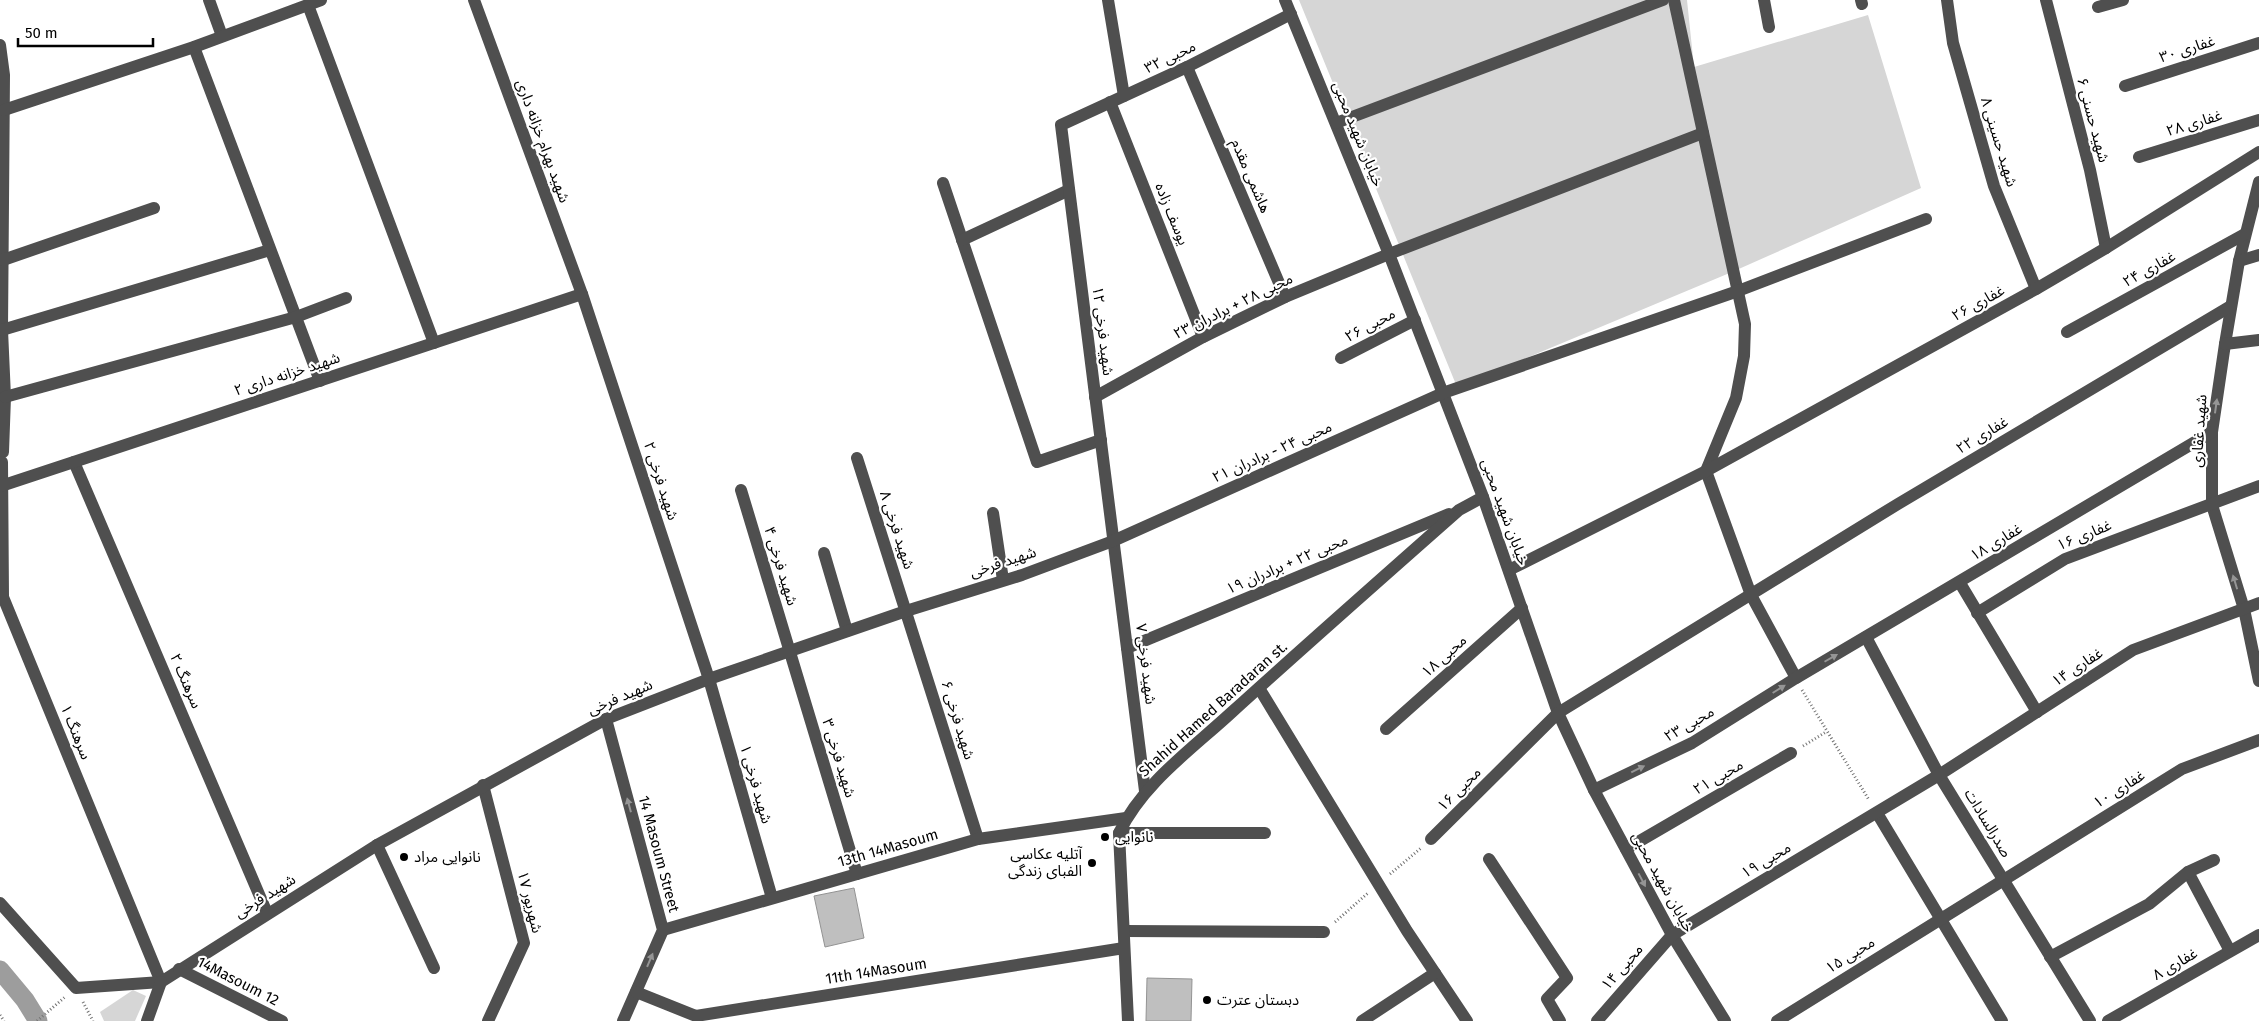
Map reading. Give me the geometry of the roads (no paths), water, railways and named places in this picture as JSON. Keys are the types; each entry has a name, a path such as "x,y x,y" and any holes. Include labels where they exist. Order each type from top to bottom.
{"street":[{"path":"209,0 222,36"},
{"path":"4,110 194,47 321,0"},
{"name":"شهید بهرام خزانه داری","path":"474,0 582,294"},
{"path":"1108,0 1124,96"},
{"name":"خیابان شهید محبی","path":"1285,0 1389,254 1483,497 1558,713 1594,790 1672,935 1725,1021"},
{"path":"1336,123 1663,0"},
{"path":"1674,0 1745,324 1744,356 1736,398 1706,472 1751,594 1796,678"},
{"path":"1764,0 1768,27"},
{"name":"شهید حسینی ۸","path":"1946,0 1953,43 1994,186 2036,289"},
{"name":"شهید حسنی ۶","path":"2046,0 2090,170 2106,248"},
{"path":"2098,7 2123,0"},
{"path":"308,5 434,343"},
{"name":"محبی ۳۲","path":"1061,125 1186,67 1291,14"},
{"name":"غفاری ۳۰","path":"2124,86 2259,43"},
{"name":"سرهنگ ۱","path":"0,45 4,75 2,330 5,397 1,486 3,597 161,982"},
{"path":"194,47 320,380"},
{"name":"هاشمی مقدم","path":"1186,67 1285,297"},
{"name":"یوسف زاده","path":"1110,102 1203,337"},
{"name":"غفاری ۲۸","path":"2139,157 2259,120"},
{"name":"شهید فرخی ۱۲","path":"1061,125 1113,541"},
{"name":"محبی ۲۸ + برادران ۲۳","path":"1095,397 1203,337 1285,297 1389,254 1703,133"},
{"name":"غفاری ۲۶","path":"1509,570 1706,472 2036,289 2106,248 2259,152"},
{"name":"شهید غفاری","path":"2259,182 2239,261 2212,432 2212,505 2244,609 2259,680"},
{"path":"943,183 1037,462 1100,440"},
{"path":"962,240 1070,190"},
{"path":"3,260 154,208"},
{"name":"محبی ۲۴ - برادران ۲۱","path":"1113,541 1443,393 1738,290 1926,219"},
{"name":"غفاری ۲۴","path":"2067,332 2245,234"},
{"path":"2,330 270,250"},
{"path":"2239,261 2259,255"},
{"name":"شهید خزانه داری ۲","path":"1,486 582,294"},
{"name":"شهید فرخی ۲","path":"582,294 709,679"},
{"path":"5,397 296,317 346,298"},
{"name":"غفاری ۲۲","path":"1558,713 1898,504 2231,306"},
{"name":"محبی ۲۶","path":"1341,358 1415,320"},
{"path":"2225,344 2259,340"},
{"name":"غفاری ۱۸","path":"1796,678 1960,583 2212,432"},
{"name":"شهید فرخی ۸","path":"858,458 906,611"},
{"name":"سرهنگ ۲","path":"74,462 268,913"},
{"name":"غفاری ۱۶","path":"1977,613 2065,558 2259,486"},
{"name":"شهید فرخی ۴","path":"741,490 790,651"},
{"name":"Shahid Hamed Baradaran st.","path":"1128,1021 1119,833 1126,818 1145,792 1259,688 1459,510 1483,497"},
{"name":"محبی ۲۲ + برادران ۱۹","path":"1127,648 1459,510"},
{"path":"994,513 1002,580"},
{"name":"شهید فرخی","path":"161,982 377,844 606,719 709,679 1113,541"},
{"name":"شهید فرخی ۷","path":"1113,541 1145,792"},
{"path":"824,553 847,631"},
{"path":"1960,583 2037,712"},
{"name":"غفاری ۱۴","path":"1939,775 2133,650 2259,603"},
{"name":"محبی ۱۸","path":"1386,728 1522,608"},
{"name":"شهید فرخی ۶","path":"906,611 978,840"},
{"name":"صدرالسادات","path":"1866,637 1939,775 2090,1021"},
{"name":"شهید فرخی ۳","path":"790,651 857,874"},
{"name":"محبی ۲۳","path":"1594,790 1692,743 1796,678"},
{"name":"شهید فرخی ۱","path":"709,679 772,898"},
{"path":"1259,688 1378,884 1467,1021"},
{"name":"محبی ۱۶","path":"1431,839 1558,713"},
{"name":"14 Masoum Street","path":"606,719 662,930 623,1021"},
{"name":"غفاری ۱۰","path":"1940,918 2182,769 2259,740"},
{"name":"محبی ۲۱","path":"1626,849 1791,753"},
{"name":"محبی ۱۹","path":"1672,935 1939,775"},
{"name":"۱۷ شهریور","path":"483,785 524,943 488,1021"},
{"path":"1877,813 2002,1021"},
{"name":"13th 14Masoum","path":"662,930 978,840 1126,818"},
{"path":"1119,833 1265,832"},
{"path":"377,844 434,968"},
{"path":"1489,858 1567,978 1547,999 1560,1021"},
{"path":"2050,957 2149,904 2188,872 2214,860"},
{"path":"2188,872 2230,951"},
{"path":"0,903 76,988 161,982 147,1021"},
{"name":"محبی ۱۵","path":"1777,1021 1940,918"},
{"path":"1124,931 1324,932"},
{"name":"محبی ۱۴","path":"1597,1021 1672,935"},
{"name":"غفاری ۸","path":"2108,1021 2259,935"},
{"name":"11th 14Masoum","path":"636,992 696,1016 1124,948"},
{"name":"14Masoum 12","path":"179,969 282,1021"},
{"path":"1362,1021 1435,973"}],"waterway":[{"path":"0,970 25,1000 38,1021"}],"place":[{"name":"نانوایی","path":"1105,837"},
{"name":"نانوایی مراد","path":"404,857"},
{"name":"آتلیه عکاسی الفبای زندگی","path":"1092,863"},
{"name":"دبستان عترت","path":"1207,1000"}]}
